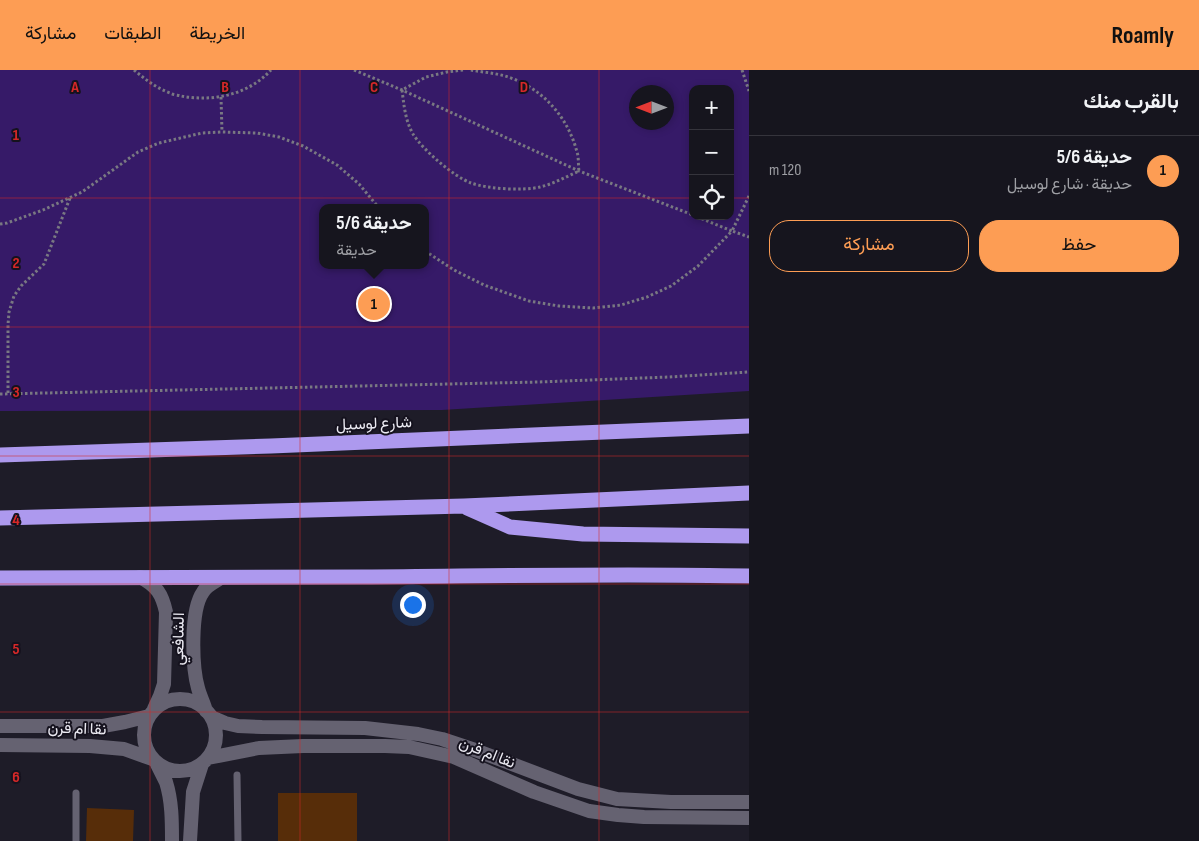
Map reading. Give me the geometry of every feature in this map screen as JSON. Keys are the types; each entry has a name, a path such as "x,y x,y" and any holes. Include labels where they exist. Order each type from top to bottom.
{"highway":[{"name":"شارع لوسيل","path":"0,455 749,426"},
{"path":"0,518 464,506 749,493"},
{"path":"464,506 510,527 583,534 749,536"},
{"path":"0,578 668,574 749,576"}],"street":[{"name":"الشافعي","path":"140,577 160,592 166,612 164,684 151,713"},
{"name":"الشافعي","path":"209,714 198,688 194,665 195,611 201,594 206,588 221,578"},
{"path":"172,841 170,798 166,782 146,749 144,727 151,713 162,704 180,699 190,700 199,704 209,714 215,727 216,738 214,748 205,761 194,792 190,841"},
{"name":"نقا ام قرن","path":"0,726 103,726 125,722 151,713"},
{"name":"نقا ام قرن","path":"209,714 225,723 238,726 365,728 418,734 475,750 578,789 617,798 671,802 749,802"},
{"name":"نقا ام قرن","path":"0,746 90,746 124,749 155,761"},
{"name":"نقا ام قرن","path":"205,761 251,749 303,746 409,747 454,757 534,792 589,811 644,817 749,818"},
{"path":"155,761 166,769 175,771 194,769 205,761"}],"lane":[{"path":"237,776 238,841"},
{"path":"76,793 76,841"}],"path":[{"path":"134,70 148,82 170,94 195,98 221,97 244,90 271,70"},
{"path":"354,70 579,171 689,214"},
{"path":"402,90 426,77 463,70"},
{"path":"470,70 508,77 528,86 547,100 561,115 571,132 578,154 579,171"},
{"path":"742,70 749,91"},
{"path":"402,90 405,114 414,135 434,158 452,172 471,183 497,188 540,187 579,171"},
{"path":"221,97 222,132"},
{"path":"0,224 43,210 82,192 138,152 159,143 202,132 256,132 279,137 303,146 337,165 359,184 376,204"},
{"path":"429,254 484,286 529,301 559,306 593,308 621,305 647,297 671,286 698,266 732,230 749,196"},
{"path":"8,394 8,325 9,312 14,296 21,286 44,264 70,197"},
{"path":"705,220 749,237"},
{"path":"0,394 539,382 749,372"}],"shaded area":[{"path":"0,70 749,70 749,391 442,410 0,411"}],"building":[{"path":"278,793 357,793 357,841 278,841"},
{"path":"87,808 134,810 133,841 86,841"}],"place":[{"name":"حديقة 5/6","path":"374,304"}]}
